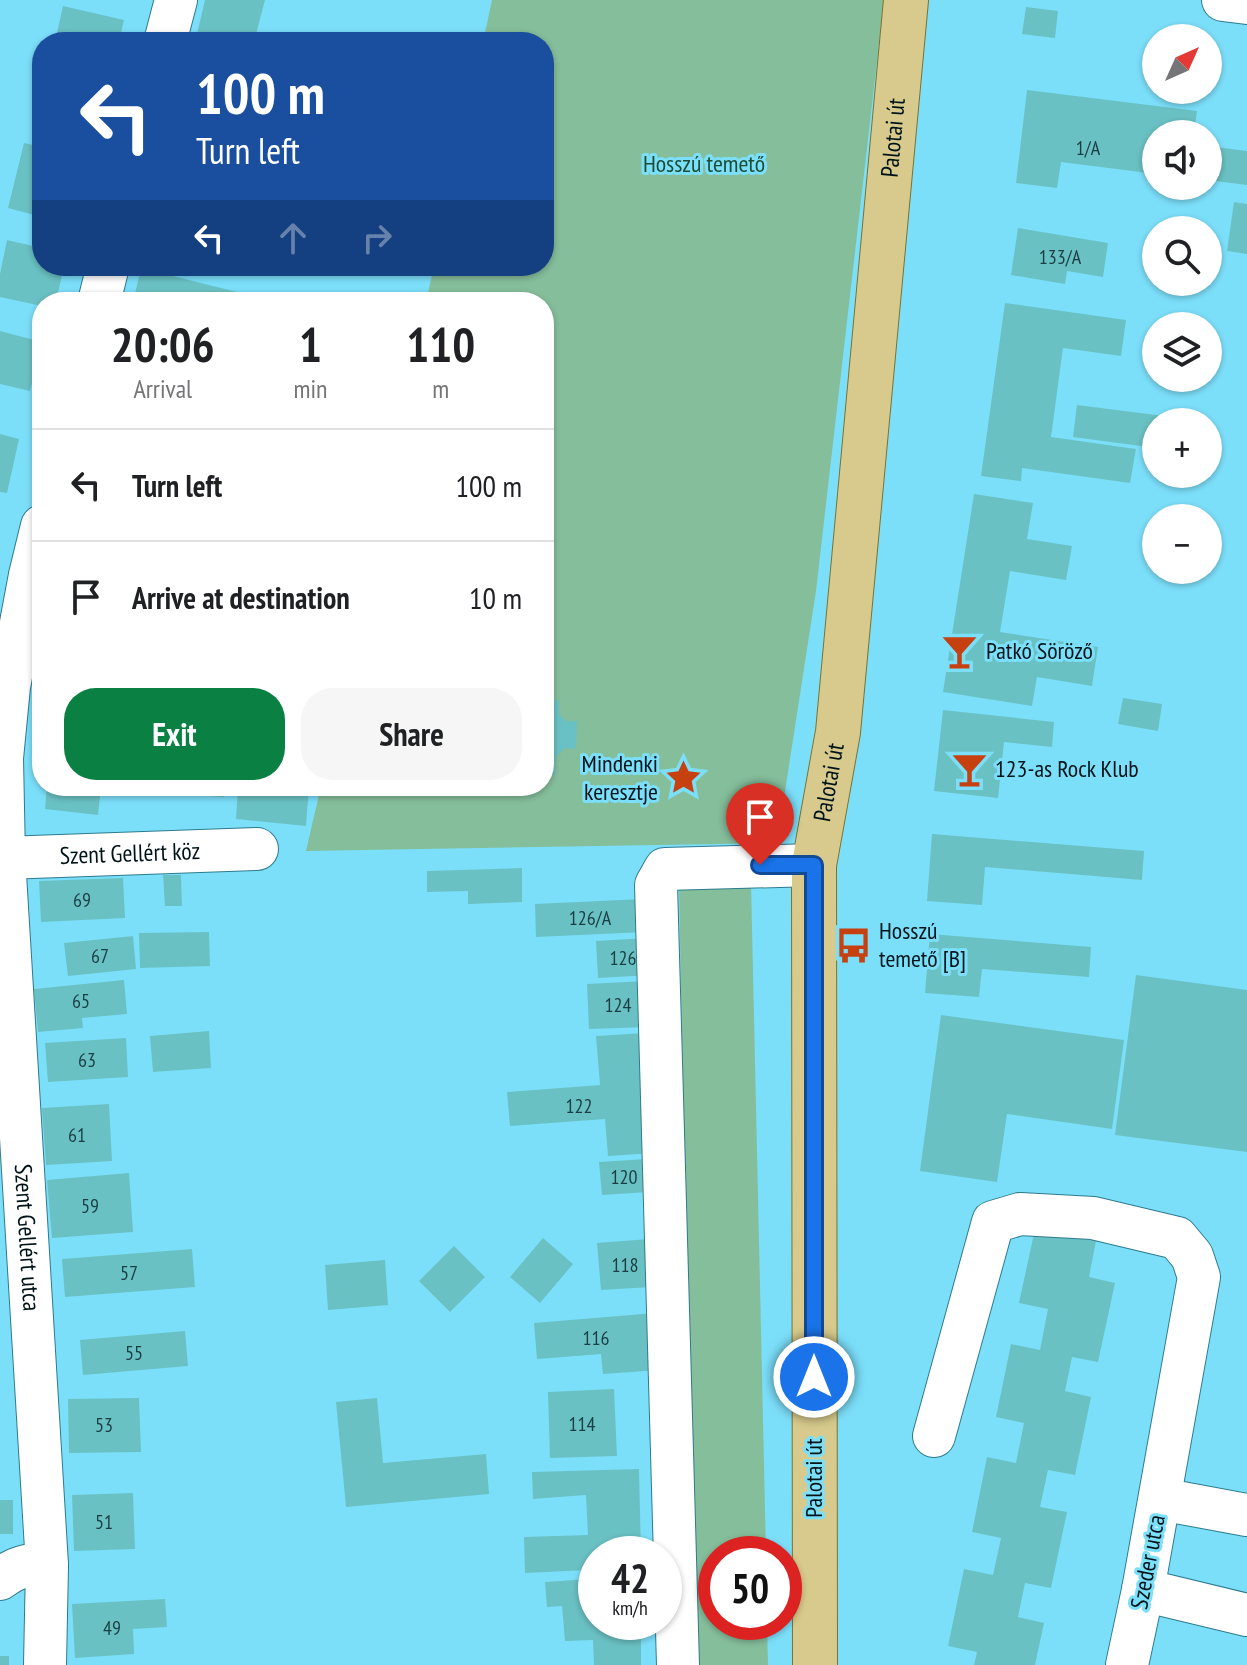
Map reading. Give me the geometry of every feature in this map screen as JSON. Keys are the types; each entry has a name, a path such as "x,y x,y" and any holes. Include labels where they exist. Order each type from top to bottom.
{"main road":[{"name":"Palotai út","path":"815,1665 814,865 838,732 906,0"}],"street":[{"path":"168,32 176,0"},
{"path":"1223,0 1247,3"},
{"name":"Szent Gellért utca","path":"32,570 9,687 2,758 4,858 47,1565 45,1665"},
{"name":"Szent Gellért köz","path":"4,858 257,849"},
{"path":"678,1665 656,885 665,869 814,865"},
{"path":"934,1436 993,1222 1020,1214 1093,1218 1177,1238 1192,1256 1199,1277 1160,1499"},
{"name":"Szeder utca","path":"1127,1665 1160,1499 1247,1515"},
{"path":"0,1579 26,1564 47,1565"},
{"path":"1143,1590 1247,1615"}],"green space":[{"name":"Hosszú temető","path":"492,0 884,0 816,591 777,843 306,851 319,796 554,796 554,292 428,292 432,276 554,276 554,32 485,32"},
{"path":"751,883 766,1536 698,1536 698,1640 767,1640 768,1665 694,1665 679,884"}],"building":[{"path":"205,0 265,0 257,32 197,32"},
{"path":"63,6 124,20 121,32 57,32"},
{"path":"1026,7 1058,11 1055,38 1022,34"},
{"path":"1027,90 1197,111 1196,120 1142,120 1142,172 1061,162 1057,188 1016,183"},
{"path":"24,143 32,145 32,214 8,208"},
{"path":"1222,148 1247,151 1247,185 1222,182"},
{"path":"1234,202 1247,204 1247,254 1227,251"},
{"path":"1018,228 1108,243 1103,277 1067,271 1065,284 1011,275"},
{"path":"7,240 32,246 32,276 62,276 58,292 32,292 32,304 0,297 0,274"},
{"path":"139,276 173,276 237,292 135,292"},
{"path":"1005,303 1126,320 1121,356 1063,348 1051,437 1136,449 1130,483 1022,468 1021,481 981,476"},
{"path":"0,331 32,339 30,391 0,384"},
{"path":"1077,405 1142,413 1142,446 1073,437"},
{"path":"0,434 19,439 7,493 0,492"},
{"path":"974,494 1033,503 1027,539 1072,546 1066,580 1010,571 1000,632 1098,647 1092,686 1037,677 1032,706 943,692"},
{"path":"1123,698 1162,704 1158,731 1118,724"},
{"path":"554,700 559,700 559,714 566,721 577,721 576,749 565,748 556,757 555,775"},
{"name":"123-as Rock Klub","path":"943,710 1054,722 1052,747 1004,742 998,798 934,791"},
{"path":"46,796 100,796 98,815 45,809"},
{"path":"237,796 308,796 306,826 236,819"},
{"path":"932,834 1144,851 1142,880 985,867 982,905 927,901"},
{"path":"522,868 522,902 468,904 468,891 427,892 427,871"},
{"path":"163,875 181,875 182,906 165,906"},
{"path":"123,878 125,918 41,922 39,881"},
{"path":"643,899 645,932 536,937 535,904"},
{"path":"209,932 210,966 140,968 139,933"},
{"path":"930,934 1091,947 1089,977 982,969 979,997 925,993"},
{"path":"133,936 136,969 68,976 64,943"},
{"path":"648,938 651,975 598,978 596,941"},
{"path":"1136,975 1247,990 1247,1152 1115,1135"},
{"path":"124,980 127,1014 82,1018 83,1028 38,1032 34,989"},
{"path":"646,981 648,1027 589,1029 587,984"},
{"path":"941,1015 1124,1040 1112,1129 1007,1114 997,1182 920,1171"},
{"path":"209,1031 211,1068 153,1072 150,1036"},
{"path":"645,1033 654,1153 608,1156 605,1119 510,1126 507,1092 600,1085 596,1036"},
{"path":"126,1038 128,1077 48,1082 45,1043"},
{"path":"109,1104 112,1161 46,1165 42,1108"},
{"path":"647,1159 649,1192 602,1195 599,1162"},
{"path":"129,1173 133,1232 52,1238 47,1180"},
{"path":"1035,1229 1096,1241 1089,1277 1115,1283 1098,1362 1072,1357 1065,1391 1091,1397 1075,1475 1048,1470 1040,1507 1067,1512 1051,1588 1025,1583 1018,1617 1044,1623 1035,1665 974,1665 977,1652 948,1646 964,1569 993,1575 1001,1538 972,1532 987,1457 1016,1463 1024,1423 996,1417 1011,1344 1040,1350 1048,1309 1019,1303"},
{"path":"543,1238 573,1264 540,1303 510,1277"},
{"path":"649,1239 652,1287 601,1290 597,1243"},
{"path":"454,1246 485,1277 450,1312 419,1281"},
{"path":"192,1249 195,1287 65,1297 62,1259"},
{"path":"385,1260 388,1305 328,1310 325,1265"},
{"path":"655,1313 660,1370 603,1374 601,1354 537,1359 534,1323"},
{"path":"185,1331 188,1366 83,1375 80,1340"},
{"path":"614,1389 617,1456 550,1458 548,1392"},
{"path":"139,1398 141,1452 69,1453 68,1399"},
{"path":"377,1398 383,1463 486,1454 489,1494 346,1507 336,1402"},
{"path":"639,1469 641,1536 578,1536 578,1570 525,1573 524,1537 588,1535 586,1495 533,1499 532,1472"},
{"path":"133,1493 135,1549 74,1551 72,1495"},
{"path":"0,1500 13,1500 13,1534 0,1534"},
{"path":"578,1580 578,1640 593,1640 565,1641 562,1606 547,1607 545,1582"},
{"path":"165,1599 167,1627 133,1629 134,1654 75,1658 72,1604"},
{"path":"593,1640 641,1640 641,1665 594,1665"},
{"path":"0,1656 9,1656 9,1665 0,1665"}],"place":[{"name":"Patkó Söröző","path":"960,651"},
{"name":"123-as Rock Klub","path":"969,769"},
{"name":"Mindenki keresztje","path":"684,778"},
{"name":"Hosszú temető [B]","path":"853,945"}],"route":[{"path":"760,865 814,865 814,1377"}]}
